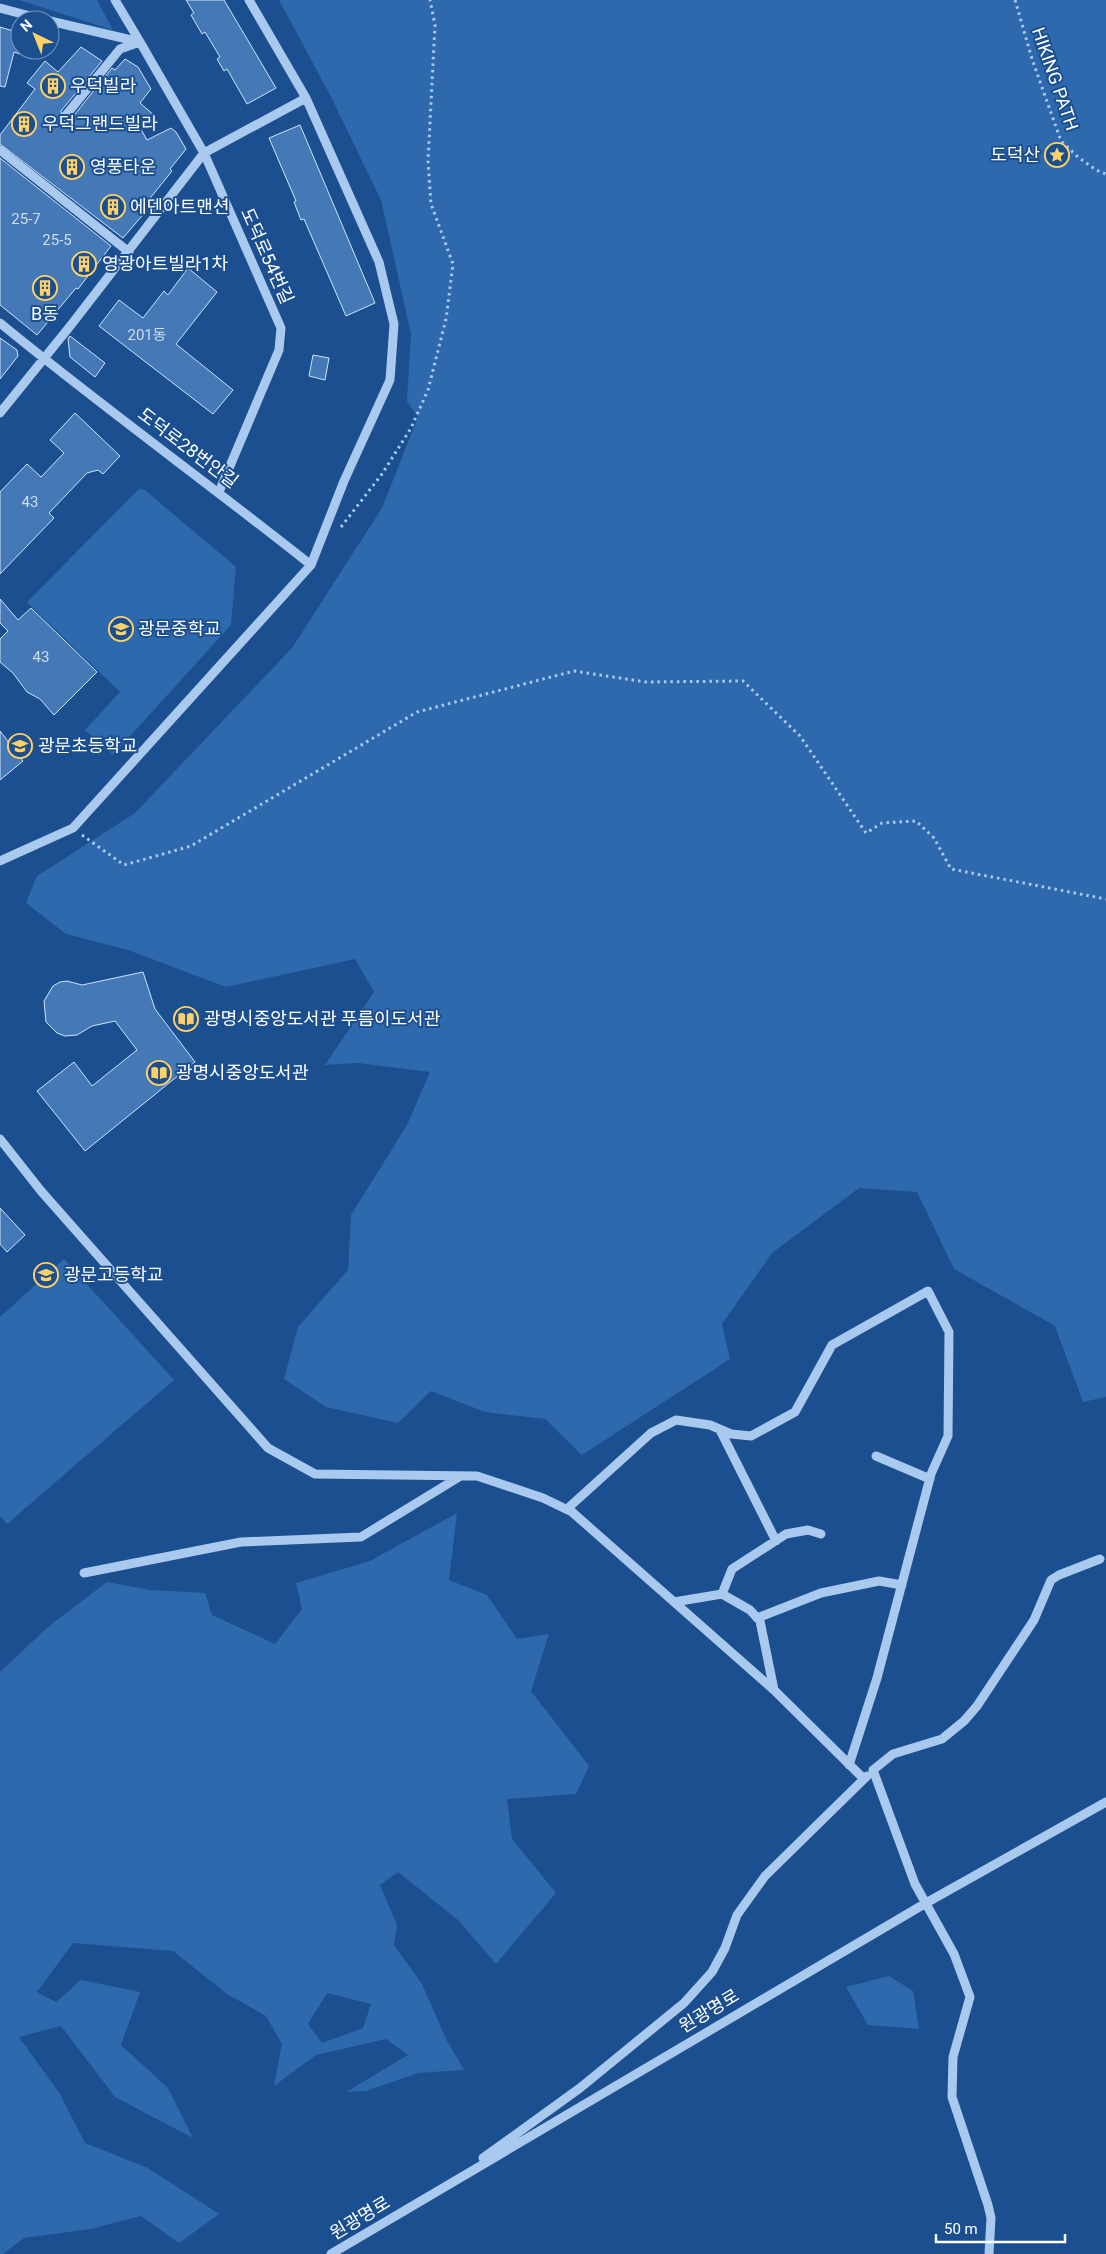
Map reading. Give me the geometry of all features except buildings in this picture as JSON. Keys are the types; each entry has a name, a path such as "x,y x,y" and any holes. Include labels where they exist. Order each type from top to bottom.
{"street":[{"name":"도덕로54번길","path":"115,0 204,153 282,328 279,350 219,492"},
{"path":"0,861 73,828 311,565 344,481 390,380 394,324 378,262 306,98 250,0"},
{"path":"60,23 140,42"},
{"path":"66,115 120,50 140,42"},
{"path":"0,413 129,252 204,153 306,98"},
{"path":"0,150 129,252"},
{"name":"도덕로28번안길","path":"0,323 311,565"},
{"path":"0,1139 42,1191 268,1448 315,1474 477,1476 543,1498 567,1509 774,1690 864,1779"},
{"path":"567,1509 651,1433 676,1420 710,1425 731,1434 752,1436 795,1412 832,1345 928,1291 949,1332 948,1436 930,1479 878,1678 849,1765"},
{"path":"720,1430 776,1541"},
{"path":"876,1456 930,1479"},
{"path":"84,1573 241,1542 361,1537 460,1476"},
{"path":"722,1594 732,1569 786,1534 808,1530 821,1534"},
{"path":"441,2189 580,2088 684,2002 712,1972 725,1948 736,1915 765,1876 873,1770 893,1754 942,1739 964,1721 977,1706 1034,1620 1051,1580 1100,1559"},
{"path":"757,1618 821,1593 879,1581 902,1585"},
{"path":"674,1602 722,1594 750,1610 760,1621 774,1690"},
{"path":"873,1770 915,1884 954,1954 970,1997 953,2057 952,2097 990,2212 988,2254"},
{"name":"원광명로","path":"331,2254 926,1903 1106,1802"}],"path":[{"path":"335,535 382,474 411,428 428,390 446,319 453,264 431,204 428,161 435,25 430,0"},
{"name":"HIKING PATH","path":"1015,0 1032,59 1061,141 1090,166 1106,174"},
{"path":"73,828 124,865 191,846 417,712 574,671 646,682 743,681 800,736 866,833 882,824 916,821 934,838 951,869 1106,899"}],"shaded area":[{"path":"19,0 97,0 113,30 60,13 60,10 50,10"},
{"path":"279,0 1106,0 1106,1397 1083,1402 1055,1326 954,1269 917,1192 859,1188 772,1253 722,1324 730,1359 582,1455 545,1419 485,1412 431,1391 398,1423 326,1407 284,1379 298,1327 348,1270 351,1215 407,1125 430,1072 358,1063 325,1065 374,992 355,959 226,987 128,950 66,934 26,903 37,876 135,813 292,648 382,508 418,417 407,401 411,334 381,200 330,95"},
{"path":"139,489 145,490 236,567 231,625 113,755 85,730 120,692 27,602"},
{"name":"광문고등학교","path":"64,1259 174,1380 7,1524 0,1516 0,1317"},
{"path":"457,1513 449,1580 487,1595 517,1639 549,1634 531,1691 589,1766 576,1794 507,1799 512,1839 556,1893 496,1964 458,1920 398,1872 380,1885 397,1925 394,1945 422,1984 446,2039 464,2070 418,2073 366,2091 346,2092 408,2055 386,2039 316,2055 274,2086 282,2044 266,2016 227,1994 173,1951 73,1943 37,1992 56,2002 81,1980 140,1992 121,2045 168,2088 193,2138 115,2097 61,2026 19,2037 60,2094 85,2143 148,2168 219,2214 179,2243 141,2216 91,2229 24,2238 3,2254 0,2254 0,1672 49,1626 107,1582 150,1590 205,1593 212,1615 275,1644 302,1609 296,1583 370,1561","holes":["327,1993 371,2004 363,2028 322,2043 308,2024"]},
{"path":"889,1976 913,1991 919,2029 868,2025 846,1987"}],"place":[{"name":"우덕빌라","path":"53,86"},
{"name":"우덕그랜드빌라","path":"24,124"},
{"name":"도덕산","path":"1057,155"},
{"name":"영풍타운","path":"72,167"},
{"name":"에덴아트맨션","path":"113,207"},
{"name":"영광아트빌라1차","path":"84,264"},
{"name":"B동","path":"45,288"},
{"name":"광문중학교","path":"121,629"},
{"name":"광문초등학교","path":"20,746"},
{"name":"광명시중앙도서관 푸름이도서관","path":"186,1019"},
{"name":"광명시중앙도서관","path":"159,1073"},
{"name":"광문고등학교","path":"46,1275"}]}
